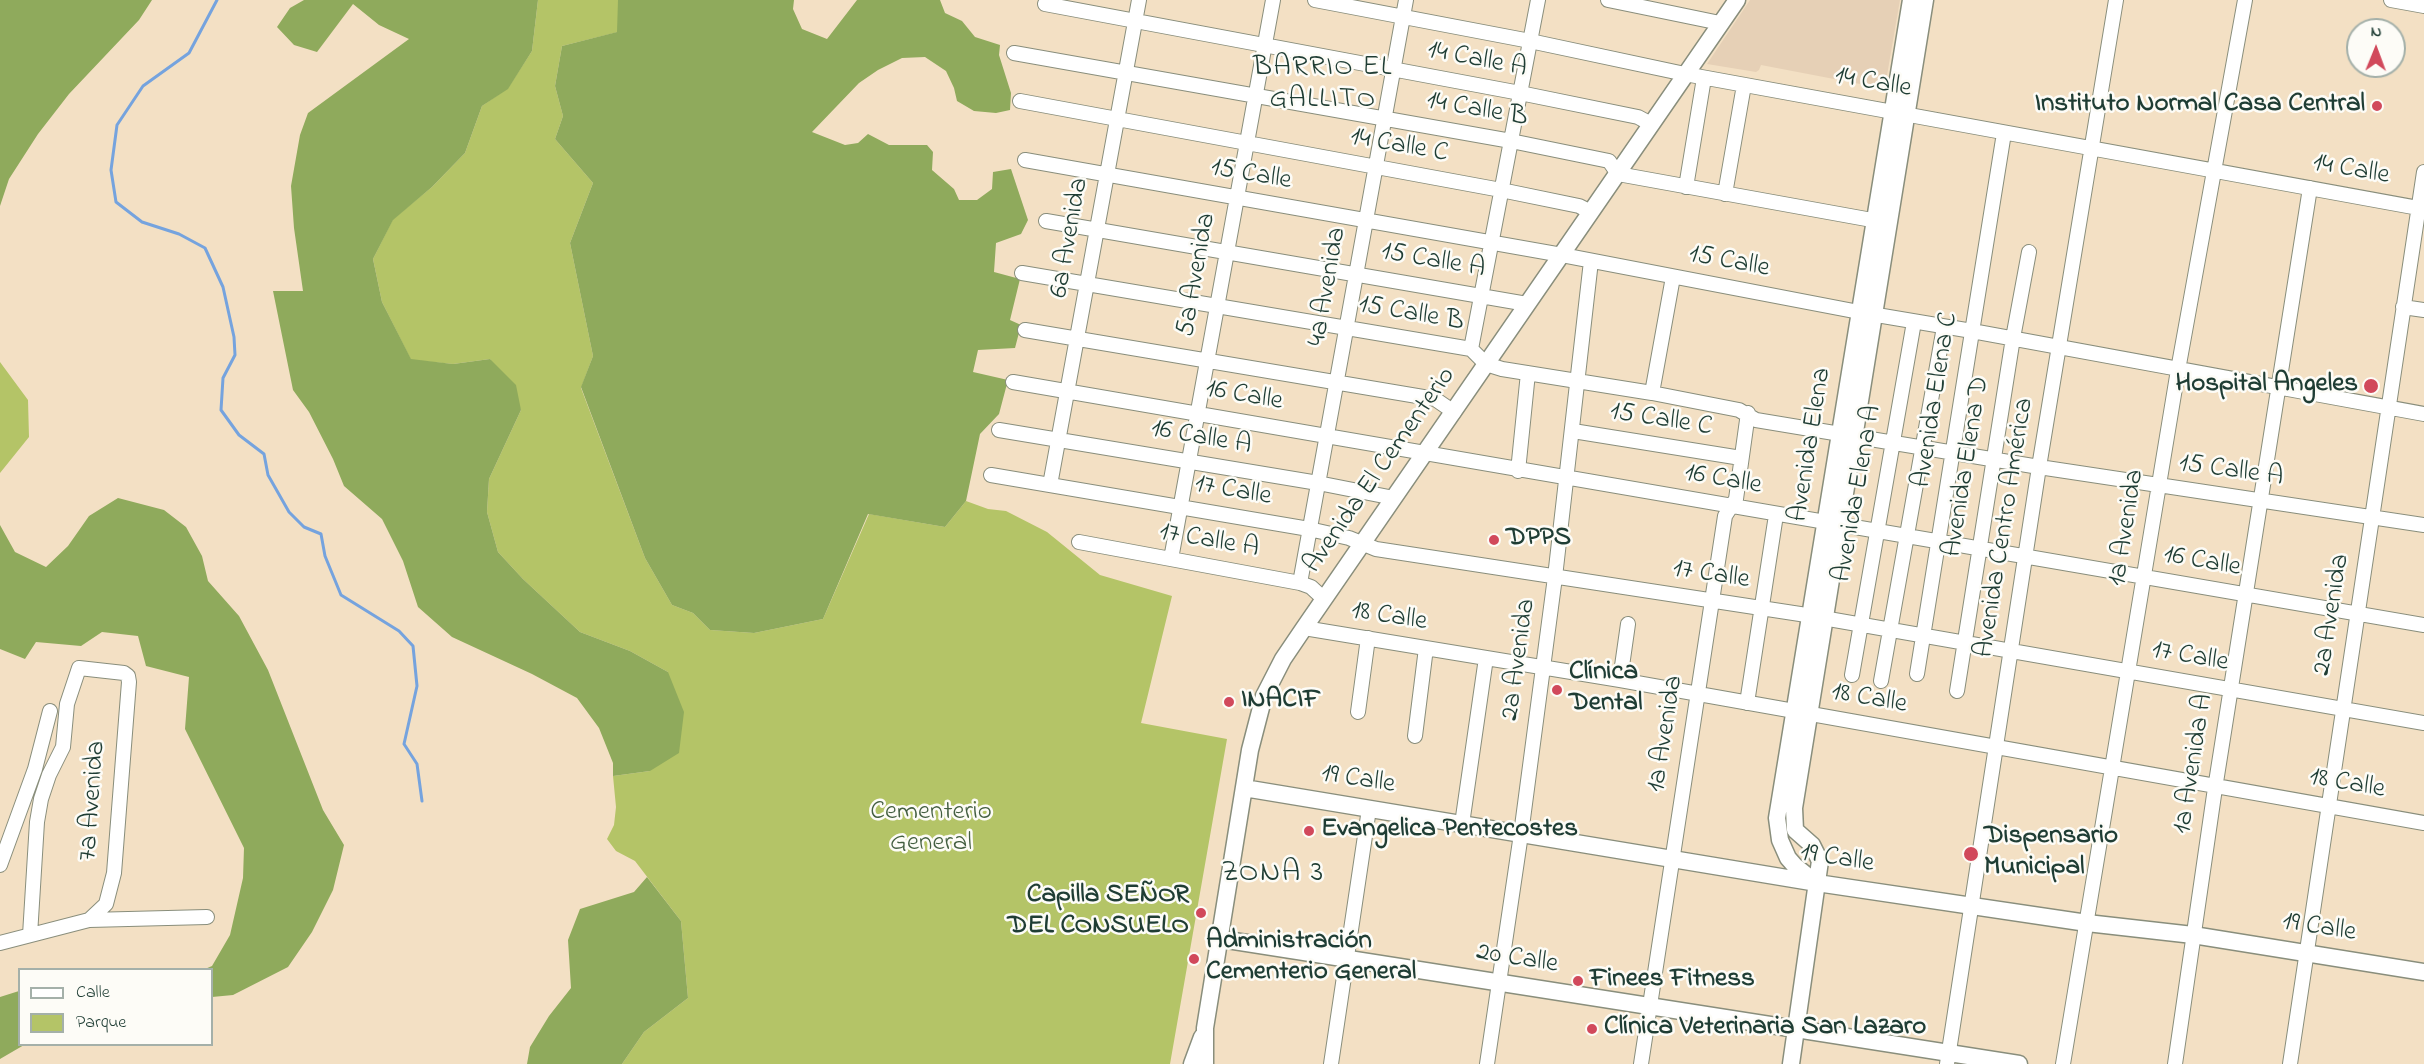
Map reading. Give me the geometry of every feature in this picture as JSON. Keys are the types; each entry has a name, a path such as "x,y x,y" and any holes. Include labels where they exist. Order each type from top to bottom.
{"main road":[{"name":"Avenida El Cementerio","path":"1192,1064 1205,1028 1250,750 1264,696 1283,659 1304,628 1737,0"},
{"name":"Avenida Elena","path":"1900,114 1911,0"},
{"name":"Avenida Elena","path":"1817,883 1788,858 1778,830 1779,806 1801,712 1881,222 1900,114 1925,0"},
{"name":"Avenida Elena","path":"1791,1064 1820,861 1812,845 1795,830 1792,819 1801,712"},
{"name":"19 Calle","path":"1245,788 1817,883 2087,923 2193,935 2424,972"},
{"name":"20 Calle","path":"1221,939 1797,1029 1947,1058 2019,1064"},
{"name":"Avenida El Cementerio","path":"1205,1028 1205,1064"}],"street":[{"name":"6a Avenida","path":"1050,485 1139,0"},
{"name":"5a Avenida","path":"1171,559 1273,0"},
{"name":"14 Calle","path":"1315,0 1530,41 1704,78 2421,208"},
{"name":"4a Avenida","path":"1300,583 1406,0"},
{"path":"1471,349 1538,0"},
{"path":"1608,0 1720,22"},
{"name":"Avenida Centro América","path":"1947,1058 2039,467 2116,0"},
{"name":"1a Avenida","path":"2063,1064 2212,170 2245,0"},
{"path":"2391,0 2424,6"},
{"name":"14 Calle A","path":"1045,4 1520,93 1638,117 1651,124"},
{"name":"14 Calle B","path":"1014,53 1511,141 1609,161 1618,174 1881,222"},
{"path":"1686,187 1704,78"},
{"path":"1725,194 1744,85"},
{"name":"14 Calle C","path":"1020,101 1501,190 1579,206 1592,212"},
{"name":"Avenida Elena C","path":"1917,674 2004,133"},
{"name":"15 Calle","path":"1025,160 1562,255 1914,322 2013,338 2424,414"},
{"name":"2a Avenida","path":"2290,1064 2403,307 2421,208 2424,172"},
{"name":"1a Avenida A","path":"2175,1064 2230,689 2310,188"},
{"name":"15 Calle A","path":"1046,221 1527,304"},
{"name":"Avenida Elena D","path":"1957,691 2013,338 2029,252"},
{"name":"2a Avenida","path":"1487,1064 1521,834 1568,479 1591,261"},
{"name":"15 Calle B","path":"1022,273 1471,349 1486,364 1652,393 1748,413 1755,420 1847,435"},
{"path":"1652,393 1672,277"},
{"path":"2403,307 2424,310"},
{"name":"Avenida Elena A","path":"1852,675 1914,322"},
{"path":"1881,681 1944,327"},
{"path":"1025,330 1435,399 1454,411"},
{"path":"1518,471 1528,373"},
{"name":"16 Calle","path":"1013,382 2424,626"},
{"name":"1a Avenida","path":"1641,1064 1725,516 1736,499 1748,413"},
{"name":"16 Calle A","path":"999,429 1394,498"},
{"name":"15 Calle C","path":"1573,431 1741,459"},
{"name":"15 Calle A","path":"1847,435 1994,460 2424,525"},
{"name":"17 Calle","path":"991,475 1309,529 1349,538 1376,549 1817,617 2424,723"},
{"path":"1748,703 1776,515"},
{"name":"17 Calle A","path":"1079,542 1300,583 1311,586 1324,599"},
{"path":"1620,680 1628,624"},
{"name":"18 Calle","path":"1304,628 1620,680 2424,823"},
{"path":"1358,712 1368,638"},
{"path":"1415,736 1426,648"},
{"path":"1462,825 1486,658"},
{"name":"7a Avenida","path":"30,935 37,822 49,775 63,747 67,704 80,668 124,673 128,676 114,873 106,904 89,920"},
{"path":"0,865 35,769 49,717"},
{"path":"1331,1064 1369,809"},
{"path":"0,943 89,920 207,917"}],"shaded area":[{"path":"1750,0 1900,0 1885,87 1761,65 1756,72 1707,64"}],"green space":[{"path":"0,0 152,0 139,20 69,94 38,134 9,179 0,206"},
{"path":"304,0 538,0 532,51 508,89 482,106 465,153 432,187 393,220 373,259 382,302 411,359 453,364 490,359 516,385 521,410 489,479 487,512 498,552 523,579 580,632 630,651 668,672 684,712 679,753 650,771 613,776 613,763 599,728 577,698 532,674 452,637 418,607 403,561 382,519 344,486 309,412 293,390 273,291 303,291 291,186 300,135 308,113 409,39 379,25 353,4 317,52 294,45 277,27 290,8"},
{"name":"Cementerio General","path":"538,0 618,0 618,32 562,46 555,86 563,116 555,139 593,183 570,243 593,356 581,388 645,558 672,605 693,613 710,630 754,633 823,619 869,514 945,527 966,501 988,509 1006,511 1047,532 1100,575 1172,596 1141,723 1227,739 1170,1064 622,1064 644,1032 688,998 681,921 635,861 616,851 607,839 614,825 616,807 613,776 650,771 668,672 630,651 580,632 523,579 498,552 487,512 489,479 521,410 490,359 453,364 411,360 382,302 373,259 393,219 432,187 465,153 482,106 508,88 532,51"},
{"path":"618,0 794,0 793,9 802,29 827,39 857,0 940,0 945,13 962,21 975,37 1000,45 999,55 1011,93 1010,110 996,113 974,111 957,101 946,71 925,57 902,58 859,83 812,132 845,145 858,143 868,134 889,145 927,145 933,152 932,170 954,189 959,200 977,200 992,189 993,172 1011,169 1028,220 1021,234 996,243 994,272 1020,279 1010,320 1021,325 1015,348 978,350 973,372 1008,380 999,414 980,434 966,501 945,527 868,514 823,619 754,633 710,630 693,613 672,605 645,558 581,387 593,356 570,243 593,183 555,139 563,116 555,86 562,46 617,32"},
{"path":"0,362 28,400 29,437 0,473"},
{"path":"118,498 164,510 186,527 202,556 208,581 239,616 268,670 323,810 344,845 333,890 312,932 288,967 233,995 213,997 213,968 207,968 212,966 230,935 243,878 244,848 185,729 189,677 146,666 138,636 102,632 81,646 36,642 25,659 0,649 0,525 15,552 46,567 68,546 89,516"},
{"path":"647,877 681,921 688,998 644,1032 622,1064 527,1064 530,1047 549,1016 571,988 568,940 580,909 634,892"},
{"path":"18,991 18,1046 22,1046 0,1059 0,997"}],"waterway":[{"path":"217,0 189,53 143,86 117,125 111,170 116,202 142,222 179,234 205,248 223,287 234,337 235,355 223,378 221,410 239,435 264,454 268,475 289,512 304,527 321,534 325,556 341,595 399,631 413,646 417,686 404,744 417,764 422,801"}],"place":[{"name":"Instituto Normal Casa Central","path":"2377,106"},
{"name":"Hospital Angeles","path":"2371,386"},
{"name":"DPPS","path":"1494,540"},
{"name":"Clínica Dental","path":"1557,690"},
{"name":"INACIF","path":"1229,702"},
{"name":"Evangelica Pentecostes","path":"1309,831"},
{"name":"Dispensario Municipal","path":"1971,854"},
{"name":"Capilla SEÑOR DEL CONSUELO","path":"1201,913"},
{"name":"Administración Cementerio General","path":"1194,959"},
{"name":"Finees Fitness","path":"1578,981"},
{"name":"Clínica Veterinaria San Lazaro","path":"1592,1029"}],"district":[{"name":"BARRIO EL GALLITO","path":"1323,85"},
{"name":"ZONA 3","path":"1273,875"}]}
